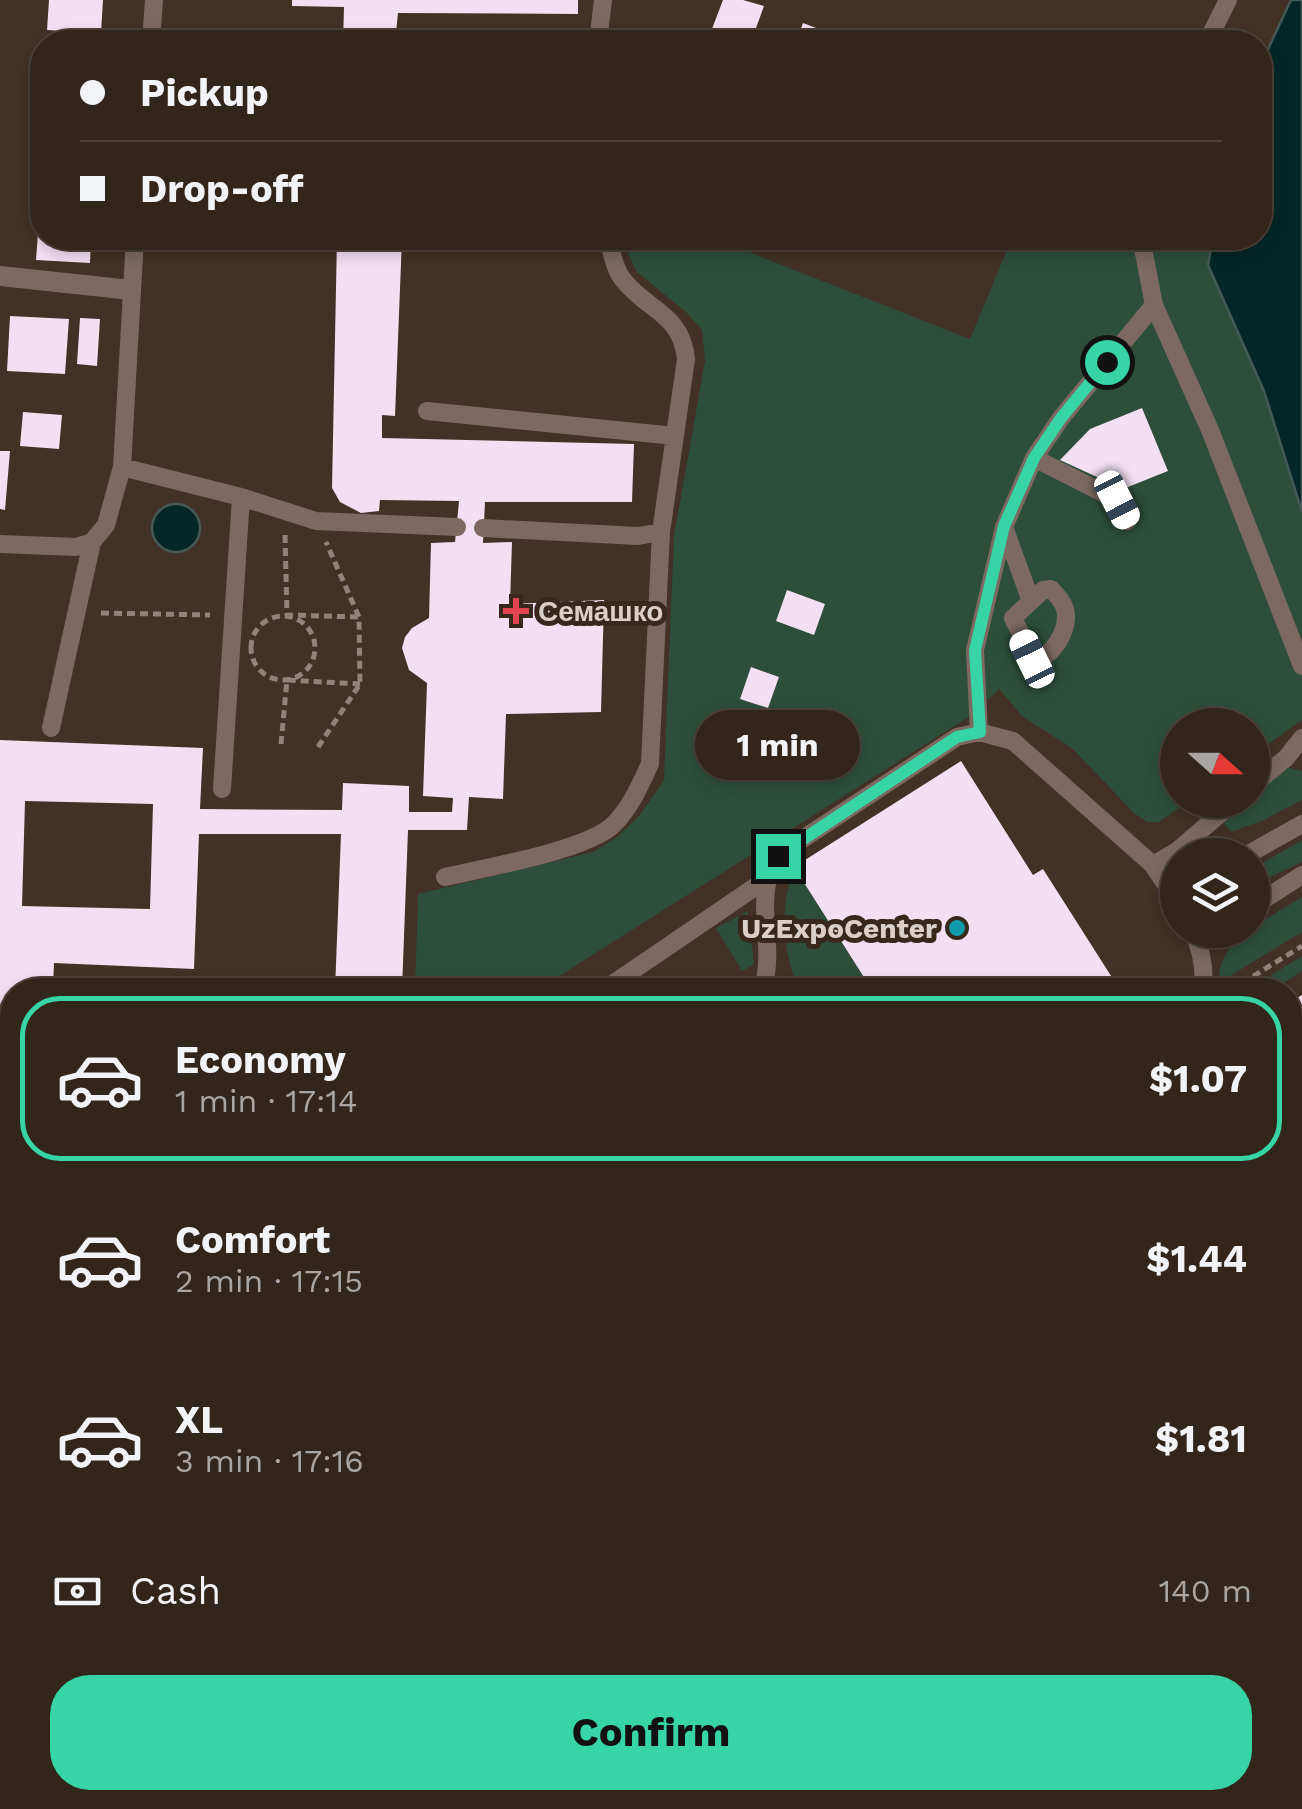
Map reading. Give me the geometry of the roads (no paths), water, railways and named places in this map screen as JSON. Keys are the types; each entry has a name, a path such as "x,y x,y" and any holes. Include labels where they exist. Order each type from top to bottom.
{"street":[{"path":"0,276 130,290"}],"lane":[{"path":"152,30 154,0"},
{"path":"599,30 603,0"},
{"path":"1213,30 1228,0"},
{"path":"50,728 92,542 106,525 122,467 134,250"},
{"path":"445,878 579,844 613,826 634,797 650,764 661,532 686,360 676,326 624,281 611,250"},
{"path":"1143,250 1154,305 1210,430 1302,666"},
{"path":"980,732 975,650 1004,526 1034,458 1061,418 1154,305"},
{"path":"426,412 676,436"},
{"path":"1034,458 1117,500 1128,521"},
{"path":"122,467 241,497 316,521 457,528"},
{"path":"222,789 241,497"},
{"path":"1004,526 1032,601"},
{"path":"484,528 638,536 661,532"},
{"path":"0,544 76,547 92,542"},
{"path":"766,978 768,878 778,856 957,737 980,732 1013,740 1160,875"},
{"path":"1270,771 1302,738"},
{"path":"1153,865 1178,850 1215,818"},
{"path":"1270,842 1302,824"},
{"path":"1270,895 1302,875"},
{"path":"622,978 768,878"},
{"path":"1198,948 1204,978"}],"water":[{"path":"1291,0 1302,0 1302,512 1264,391 1208,265 1211,250 1272,250 1272,40"},
{"path":"176,504 193,511 200,528 193,545 176,552 159,545 152,528 159,511"}],"place":[{"name":"Семашко","path":"516,611"},
{"name":"UzExpoCenter","path":"957,928"}]}
